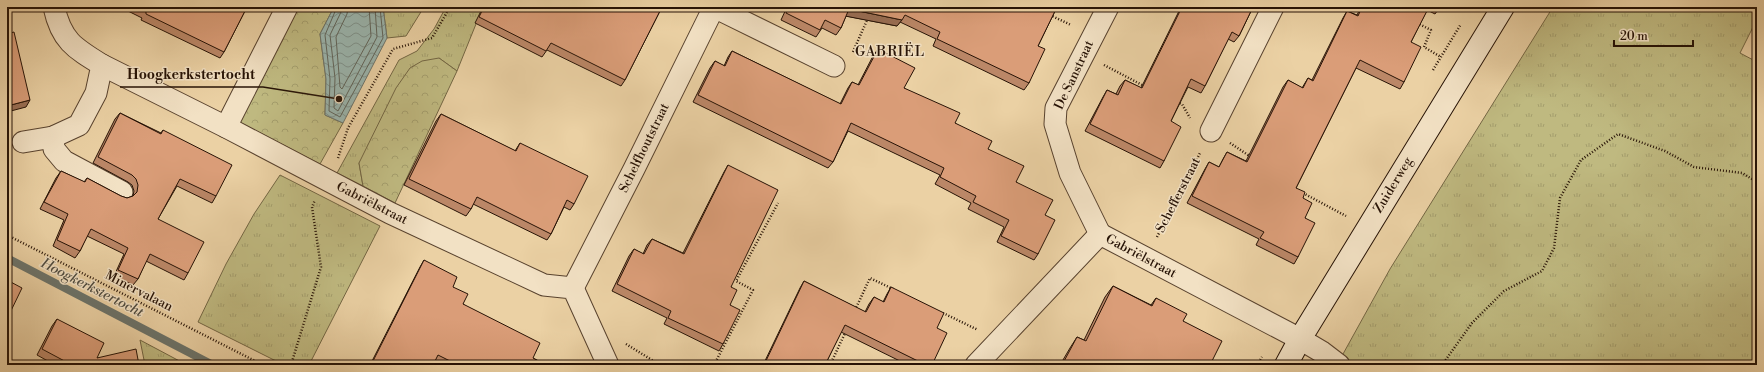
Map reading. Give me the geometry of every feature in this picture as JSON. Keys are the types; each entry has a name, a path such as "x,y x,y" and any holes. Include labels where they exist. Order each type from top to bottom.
{"street":[{"name":"Gabriëlstraat","path":"54,7 56,18 63,34 76,49 102,65 226,126 390,213 544,286 572,288"},
{"path":"226,126 287,7"},
{"name":"Schelfhoutstraat","path":"572,288 634,169 714,7 834,66"},
{"name":"De Sanstraat","path":"1100,234 1070,172 1055,124 1056,108 1108,7"},
{"path":"1211,131 1273,7"},
{"name":"Zuiderweg","path":"1286,365 1300,339 1502,7"},
{"path":"23,142 53,137 79,125 96,93 102,65"},
{"path":"53,137 54,149 64,161 122,192"},
{"name":"Gabriëlstraat","path":"976,365 1100,234 1145,259 1300,339 1339,365"},
{"path":"572,288 608,365"}],"path":[{"path":"291,365 321,267 312,207 339,156 348,128 393,49 432,38 450,7"},
{"path":"834,66 848,63 870,14"},
{"path":"1048,14 1093,36"},
{"path":"1411,20 1431,30 1424,47 1441,57"},
{"path":"1084,55 1147,87"},
{"path":"1175,101 1182,104 1189,116 1253,158"},
{"name":"Schefferstraat","path":"1145,259 1211,131"},
{"path":"1442,365 1472,323 1504,291 1542,271 1554,248 1560,198 1581,160 1618,134 1665,151 1694,168 1742,173 1757,182"},
{"path":"1297,190 1346,216"},
{"path":"714,365 753,290 736,281 778,203"},
{"name":"Minervalaan","path":"7,235 263,365"},
{"path":"855,311 870,278 899,292"},
{"path":"942,312 1000,340"},
{"path":"830,365 848,325"}],"green space":[{"path":"299,7 334,7 320,34 326,79 325,115 343,123 320,164 239,122"},
{"path":"383,7 424,7 406,36 387,38"},
{"path":"446,7 484,7 457,71 439,58 359,163 363,186 337,173 399,60 417,51 434,29"},
{"path":"1553,7 1757,7 1757,19 1740,53 1757,62 1757,365 1354,365 1343,354 1390,269"},
{"path":"439,58 457,71 395,203 363,186 359,163 396,88 410,68 422,61"},
{"path":"280,175 380,226 309,365 284,365 198,322 226,264 254,214"},
{"path":"140,340 187,365 145,365"}],"water":[{"path":"334,7 383,7 387,38 343,123 325,115 326,79 320,34"}],"building":[{"path":"136,7 247,7 224,52 146,14 146,12"},
{"path":"484,7 662,7 625,80 551,43 546,51 479,17"},
{"path":"789,7 997,7 1004,10 1005,7 1057,7 1038,46 1045,49 1029,83 937,39 940,32 905,15 902,20 849,9 841,28 825,20 820,30 786,13"},
{"path":"1182,7 1253,7 1239,36 1232,32 1205,86 1191,79 1171,121 1181,127 1164,161 1090,124 1107,90 1118,95 1125,80 1142,88"},
{"path":"1362,7 1429,7 1411,42 1421,47 1404,82 1360,60 1296,188 1305,192 1303,198 1312,203 1305,218 1315,223 1298,257 1260,238 1264,232 1192,196 1209,162 1219,167 1227,152 1247,162 1288,80 1303,88 1308,78 1313,81 1347,11 1358,16"},
{"path":"14,32 30,100 7,106 7,34"},
{"path":"878,49 915,68 904,88 960,113 955,123 992,141 988,149 1024,166 1016,182 1053,200 1045,215 1055,220 1038,254 1001,236 1009,220 973,202 976,196 940,177 944,168 851,123 833,162 698,95 715,61 725,66 732,51 841,104 852,82 859,85"},
{"path":"120,113 161,134 163,130 232,165 216,196 180,179 158,219 204,242 188,273 150,254 138,279 118,270 128,248 91,229 80,251 57,240 68,214 44,202 61,171 85,182 87,178 127,198 133,196 137,192 138,185 136,179 132,175 98,157"},
{"path":"441,114 516,151 520,143 588,176 574,204 567,200 551,234 477,197 471,209 409,179"},
{"path":"728,165 778,190 731,287 737,290 730,305 740,310 723,344 668,318 671,311 617,284 634,249 644,254 652,239 684,254"},
{"path":"424,260 457,277 453,287 468,294 463,304 540,343 533,358 546,365 458,365 438,355 433,365 371,365"},
{"path":"7,280 22,288 7,319"},
{"path":"804,281 866,312 874,297 884,302 891,287 944,313 937,328 947,333 932,365 926,365 845,325 825,365 764,365"},
{"path":"1113,286 1152,306 1156,298 1187,314 1183,321 1222,341 1210,365 1062,365 1077,337 1086,341"},
{"path":"57,319 104,343 97,358 136,349 139,365 72,365 42,349"}],"waterway":[{"name":"Hoogkerkstertocht","path":"7,258 213,365"}],"place":[{"name":"Hoogkerkstertocht","path":"339,99"}],"district":[{"name":"GABRIËL","path":"890,52"}]}
